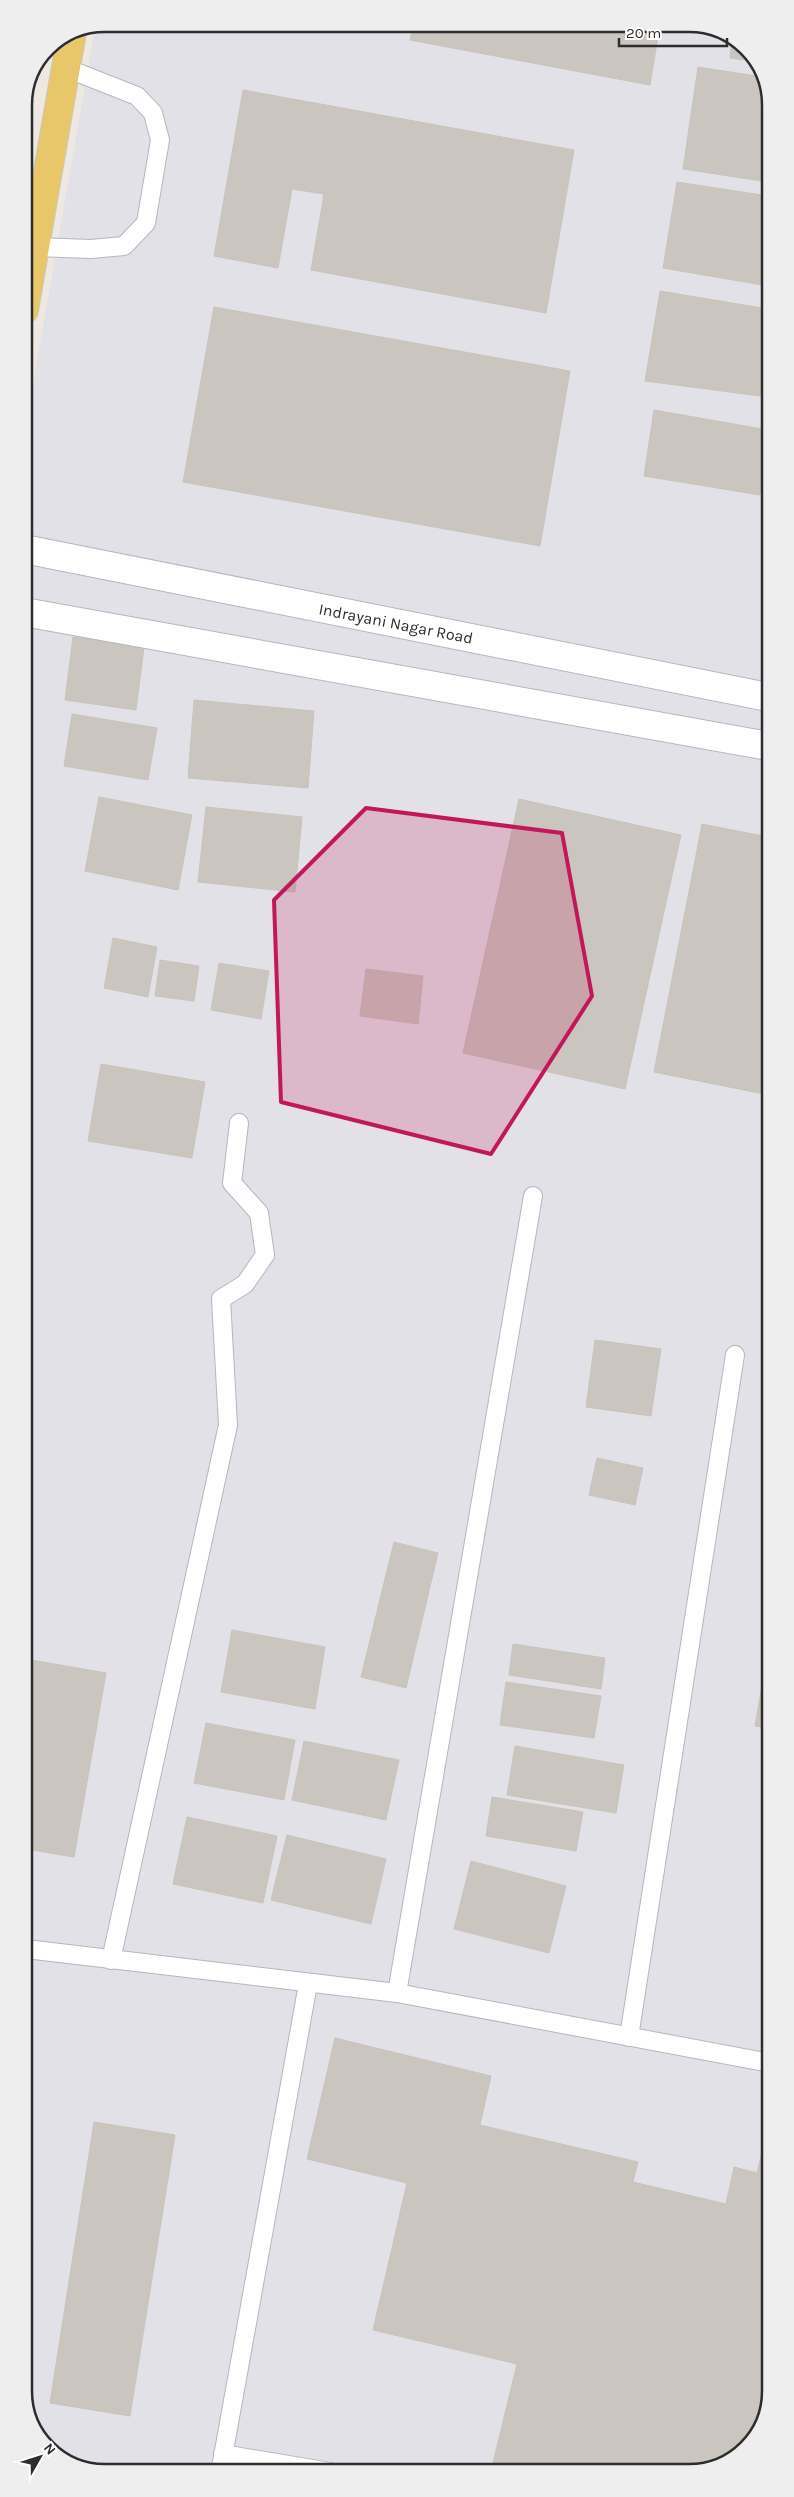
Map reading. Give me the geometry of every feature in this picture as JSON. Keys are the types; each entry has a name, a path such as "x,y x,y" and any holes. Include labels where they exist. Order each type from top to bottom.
{"main road":[{"path":"32,264 70,42"},
{"name":"Indrayani Nagar Road","path":"32,551 762,696"},
{"path":"32,613 762,745"}],"lane":[{"path":"35,247 91,249 124,246 146,223 159,149 160,140 153,113 137,96 66,68"},
{"path":"111,1960 228,1425 221,1299 245,1284 266,1255 259,1214 232,1183 239,1122"},
{"path":"397,1992 533,1196"},
{"path":"629,2037 735,1355"},
{"path":"32,1951 308,1984 397,1992 762,2062"},
{"path":"221,2464 308,1984"},
{"path":"223,2454 282,2464"}],"highlighted area":[{"path":"366,808 562,833 592,996 491,1154 281,1102 274,900"}],"shaded area":[{"path":"105,32 693,33 712,36 733,48 749,65 759,87 762,105 762,2392 758,2415 752,2428 737,2446 716,2459 698,2464 101,2464 78,2459 65,2452 65,2432 45,2432 35,2410 32,2392 32,390 94,34"}],"building":[{"path":"411,33 659,33 650,85 410,40"},
{"path":"731,47 745,60 730,58"},
{"path":"698,67 755,76 762,105 762,181 683,169"},
{"path":"243,90 574,150 546,313 311,270 324,194 292,189 278,268 214,256"},
{"path":"677,182 762,195 762,285 663,268"},
{"path":"660,291 762,308 762,396 645,381"},
{"path":"214,307 570,371 540,546 183,482"},
{"path":"654,410 762,429 762,479 760,495 644,476"},
{"path":"73,637 144,647 136,710 65,700"},
{"path":"194,700 314,711 308,788 188,778"},
{"path":"72,714 157,728 148,780 64,766"},
{"path":"99,797 192,815 178,890 85,871"},
{"path":"519,799 681,835 625,1089 463,1053"},
{"path":"206,807 302,817 295,892 198,882"},
{"path":"702,824 762,836 762,1094 654,1072"},
{"path":"113,938 157,947 148,997 104,988"},
{"path":"160,960 199,966 194,1001 155,996"},
{"path":"219,963 269,971 261,1019 211,1010"},
{"path":"366,969 423,976 418,1024 360,1016"},
{"path":"101,1064 205,1082 192,1158 88,1141"},
{"path":"595,1340 661,1349 651,1416 586,1407"},
{"path":"597,1458 643,1468 635,1505 589,1495"},
{"path":"394,1542 438,1553 406,1688 361,1677"},
{"path":"232,1630 325,1647 315,1709 221,1692"},
{"path":"513,1644 605,1658 601,1689 509,1675"},
{"path":"32,1660 106,1673 74,1857 32,1850"},
{"path":"506,1682 601,1696 594,1738 500,1725"},
{"path":"762,1686 762,1727 755,1726"},
{"path":"206,1723 295,1740 284,1800 194,1783"},
{"path":"304,1741 399,1760 386,1820 292,1800"},
{"path":"515,1746 624,1765 616,1813 507,1795"},
{"path":"492,1797 583,1812 576,1851 486,1836"},
{"path":"187,1817 277,1836 263,1903 173,1884"},
{"path":"287,1835 386,1859 371,1924 271,1900"},
{"path":"471,1861 566,1886 549,1953 454,1929"},
{"path":"335,2038 491,2076 480,2125 638,2162 633,2182 726,2204 734,2167 757,2173 762,2152 762,2392 758,2415 752,2428 737,2446 729,2452 716,2459 698,2464 493,2464 517,2364 373,2330 407,2183 307,2159"},
{"path":"94,2122 175,2135 130,2416 50,2403"}]}
